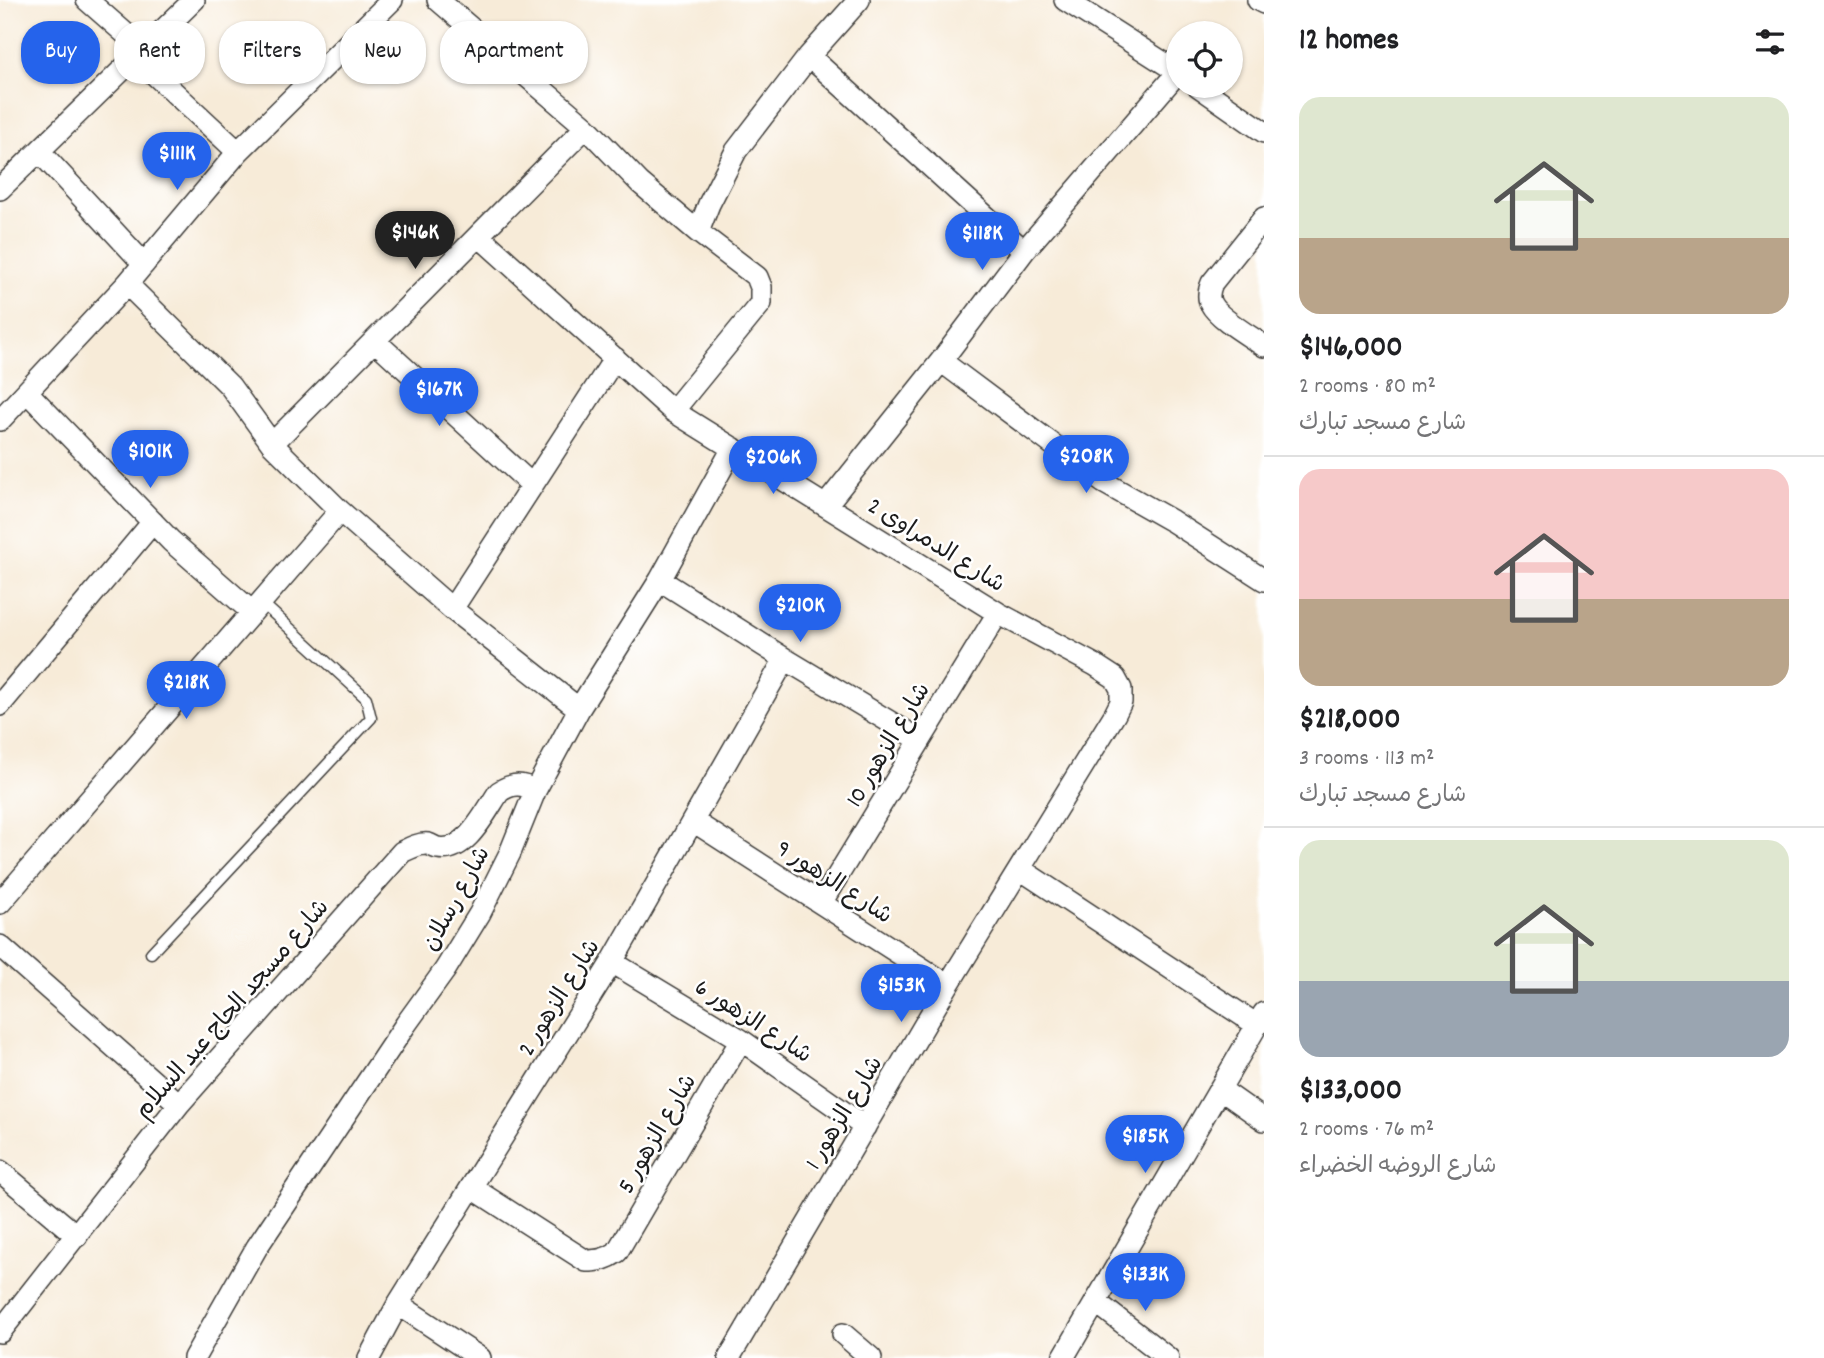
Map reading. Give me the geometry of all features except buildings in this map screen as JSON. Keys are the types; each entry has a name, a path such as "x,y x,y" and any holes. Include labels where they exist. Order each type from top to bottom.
{"street":[{"path":"87,0 114,28"},
{"path":"172,21 194,0"},
{"path":"0,420 127,284 238,152 392,0"},
{"path":"438,0 586,127 640,183 757,277 761,287 761,303 673,411"},
{"path":"698,232 717,186 736,151 809,57 859,0"},
{"path":"1065,0 1166,64"},
{"path":"1258,0 1264,3"},
{"path":"809,57 1024,251"},
{"path":"0,189 114,78"},
{"path":"170,84 238,152"},
{"path":"826,505 941,361 1024,251 1166,86"},
{"path":"1215,98 1264,132"},
{"path":"272,444 586,127"},
{"path":"39,151 144,264"},
{"path":"1264,218 1212,283 1208,293 1210,303 1217,312 1264,346"},
{"name":"شارع الدمراوى 2","path":"479,236 673,411 702,432 733,448 998,613 1096,665 1115,678 1121,690 1121,702 1115,714"},
{"path":"127,284 230,386 272,444 340,511 452,610 579,709"},
{"path":"375,341 532,485"},
{"path":"452,610 615,358"},
{"path":"941,361 1103,482 1172,521 1264,580"},
{"path":"27,392 153,522 256,607"},
{"name":"شارع رسلان","path":"194,1358 257,1247 445,970 480,912 510,853 535,790 579,709 660,580 733,448"},
{"path":"0,903 340,511"},
{"path":"0,705 153,522"},
{"path":"660,580 920,740"},
{"name":"شارع الزهور 10","path":"821,903 998,613"},
{"name":"شارع الزهور 2","path":"369,1358 398,1304 612,961 785,659"},
{"name":"شارع الزهور 1","path":"729,1358 948,985 1115,714"},
{"name":"شارع مسجد الحاج عبد السلام","path":"0,1332 179,1104 402,852 414,845 428,844 439,849 451,848 461,843 499,792 507,786 527,785 535,790"},
{"name":"شارع الزهور 9","path":"693,821 948,985"},
{"path":"1020,869 1261,1019 1063,1358"},
{"path":"0,946 179,1104"},
{"name":"شارع الزهور 6","path":"612,961 741,1040 865,1127"},
{"name":"شارع الزهور 5","path":"471,1186 586,1261 608,1258 617,1252 741,1040"},
{"path":"1220,1089 1264,1120"},
{"path":"0,1171 77,1236"},
{"path":"1096,1302 1168,1358"},
{"path":"398,1304 480,1358"},
{"path":"843,1334 871,1358"}],"lane":[{"path":"151,953 371,718 366,698 256,607"}]}
